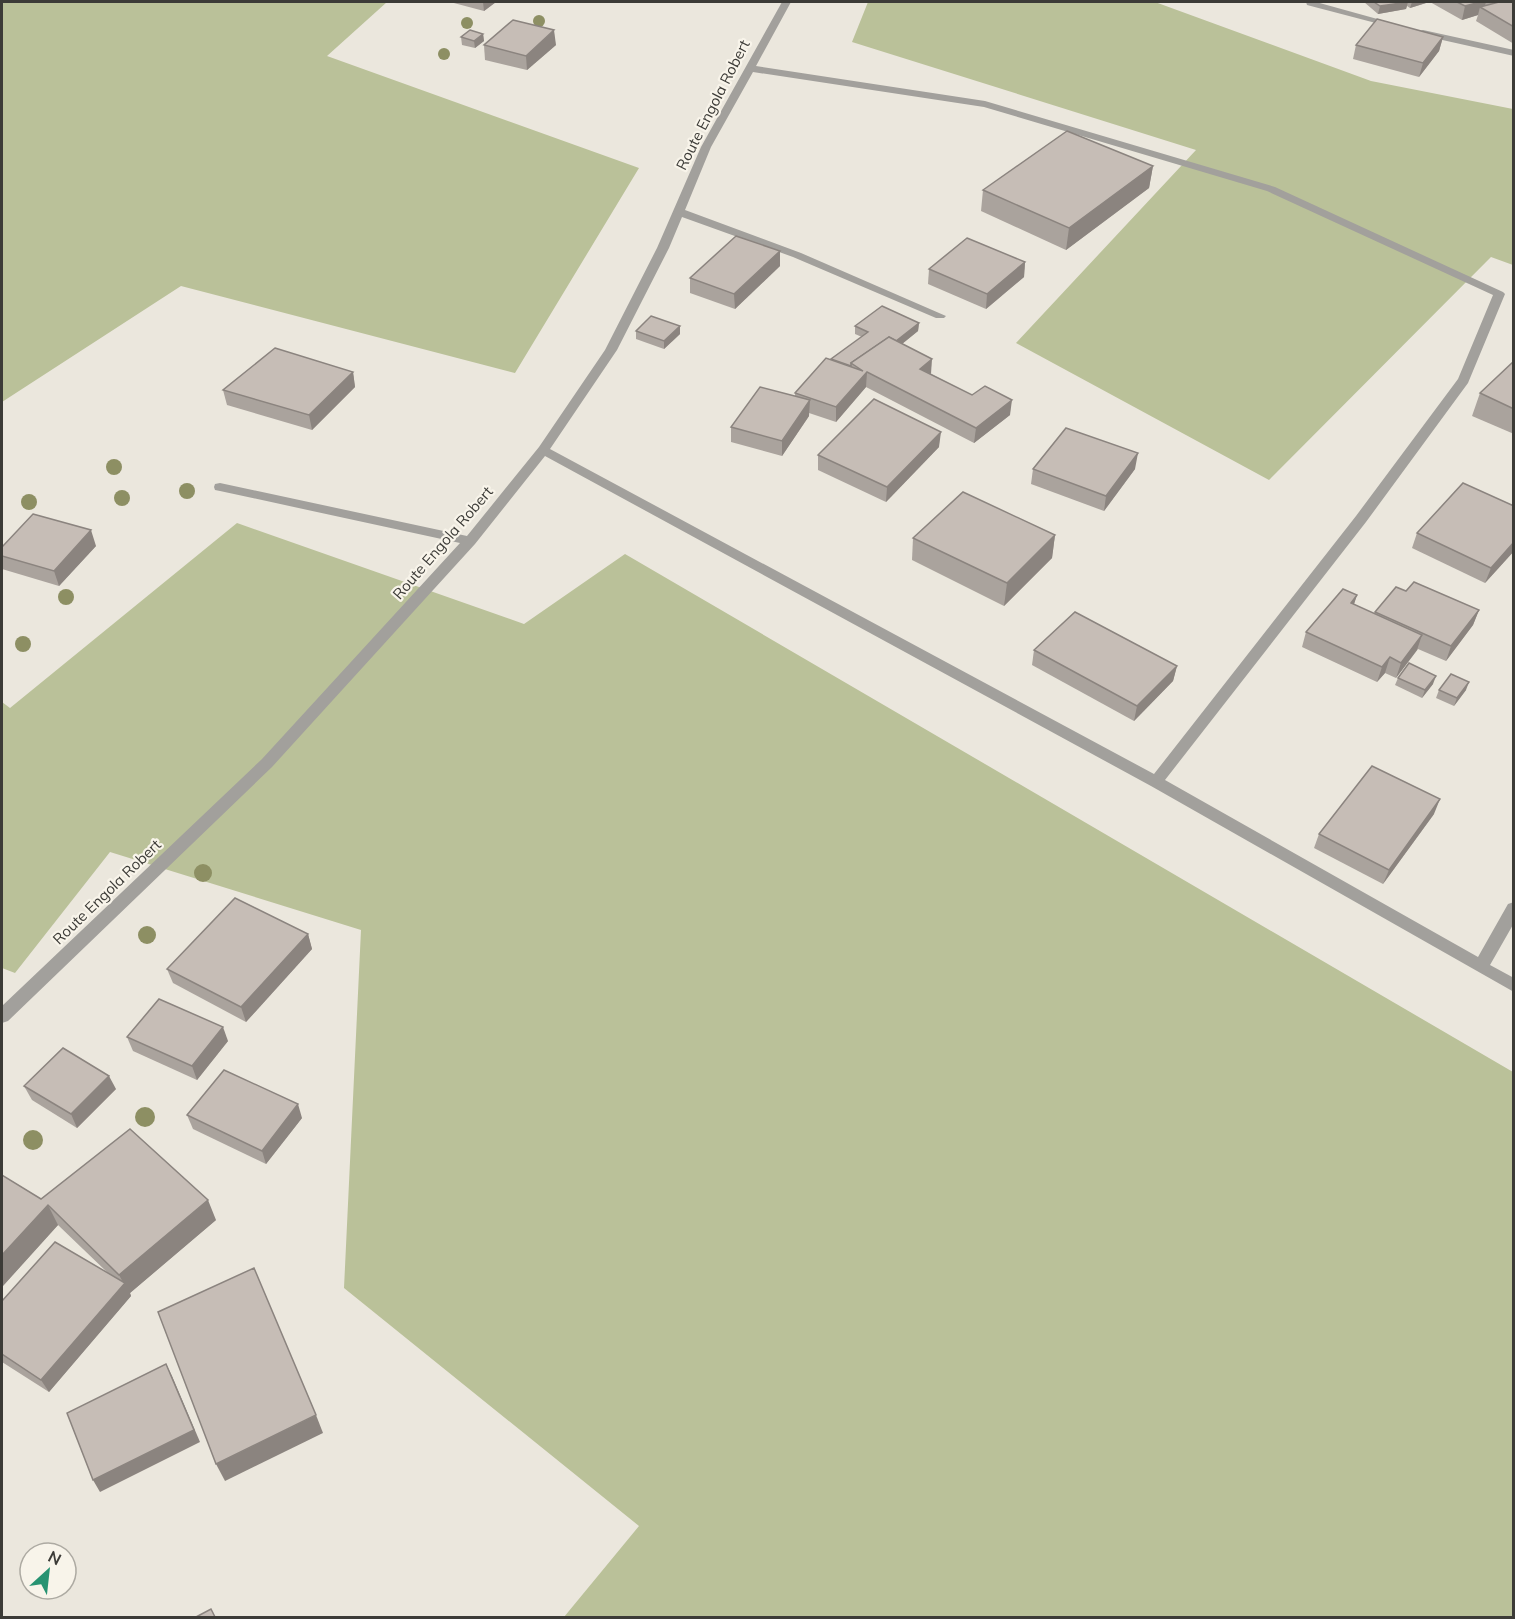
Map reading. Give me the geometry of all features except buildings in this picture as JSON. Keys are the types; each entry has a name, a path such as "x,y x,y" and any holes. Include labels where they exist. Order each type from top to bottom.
{"street":[{"name":"Route Engola Robert","path":"2,1016 267,763 470,541 543,450 611,350 663,248 706,147 786,2"},
{"path":"1309,2 1401,27"},
{"path":"1413,30 1514,53"},
{"path":"749,68 985,104 1271,189 1499,294 1464,380 1360,519 1156,782"},
{"path":"678,212 797,255 940,316"},
{"path":"543,450 1156,782 1514,986"},
{"path":"220,487 470,541"},
{"path":"1481,966 1514,908"}],"green space":[{"path":"2,2 387,2 327,56 639,168 515,373 181,286 2,402"},
{"path":"868,2 1155,2 1371,81 1513,109 1513,265 1491,257 1269,480 1016,343 1196,150 852,42"},
{"path":"237,523 524,624 625,554 1513,1072 1513,1617 564,1617 639,1526 344,1288 361,930 110,852 15,973 2,968 2,702 10,708"}]}
